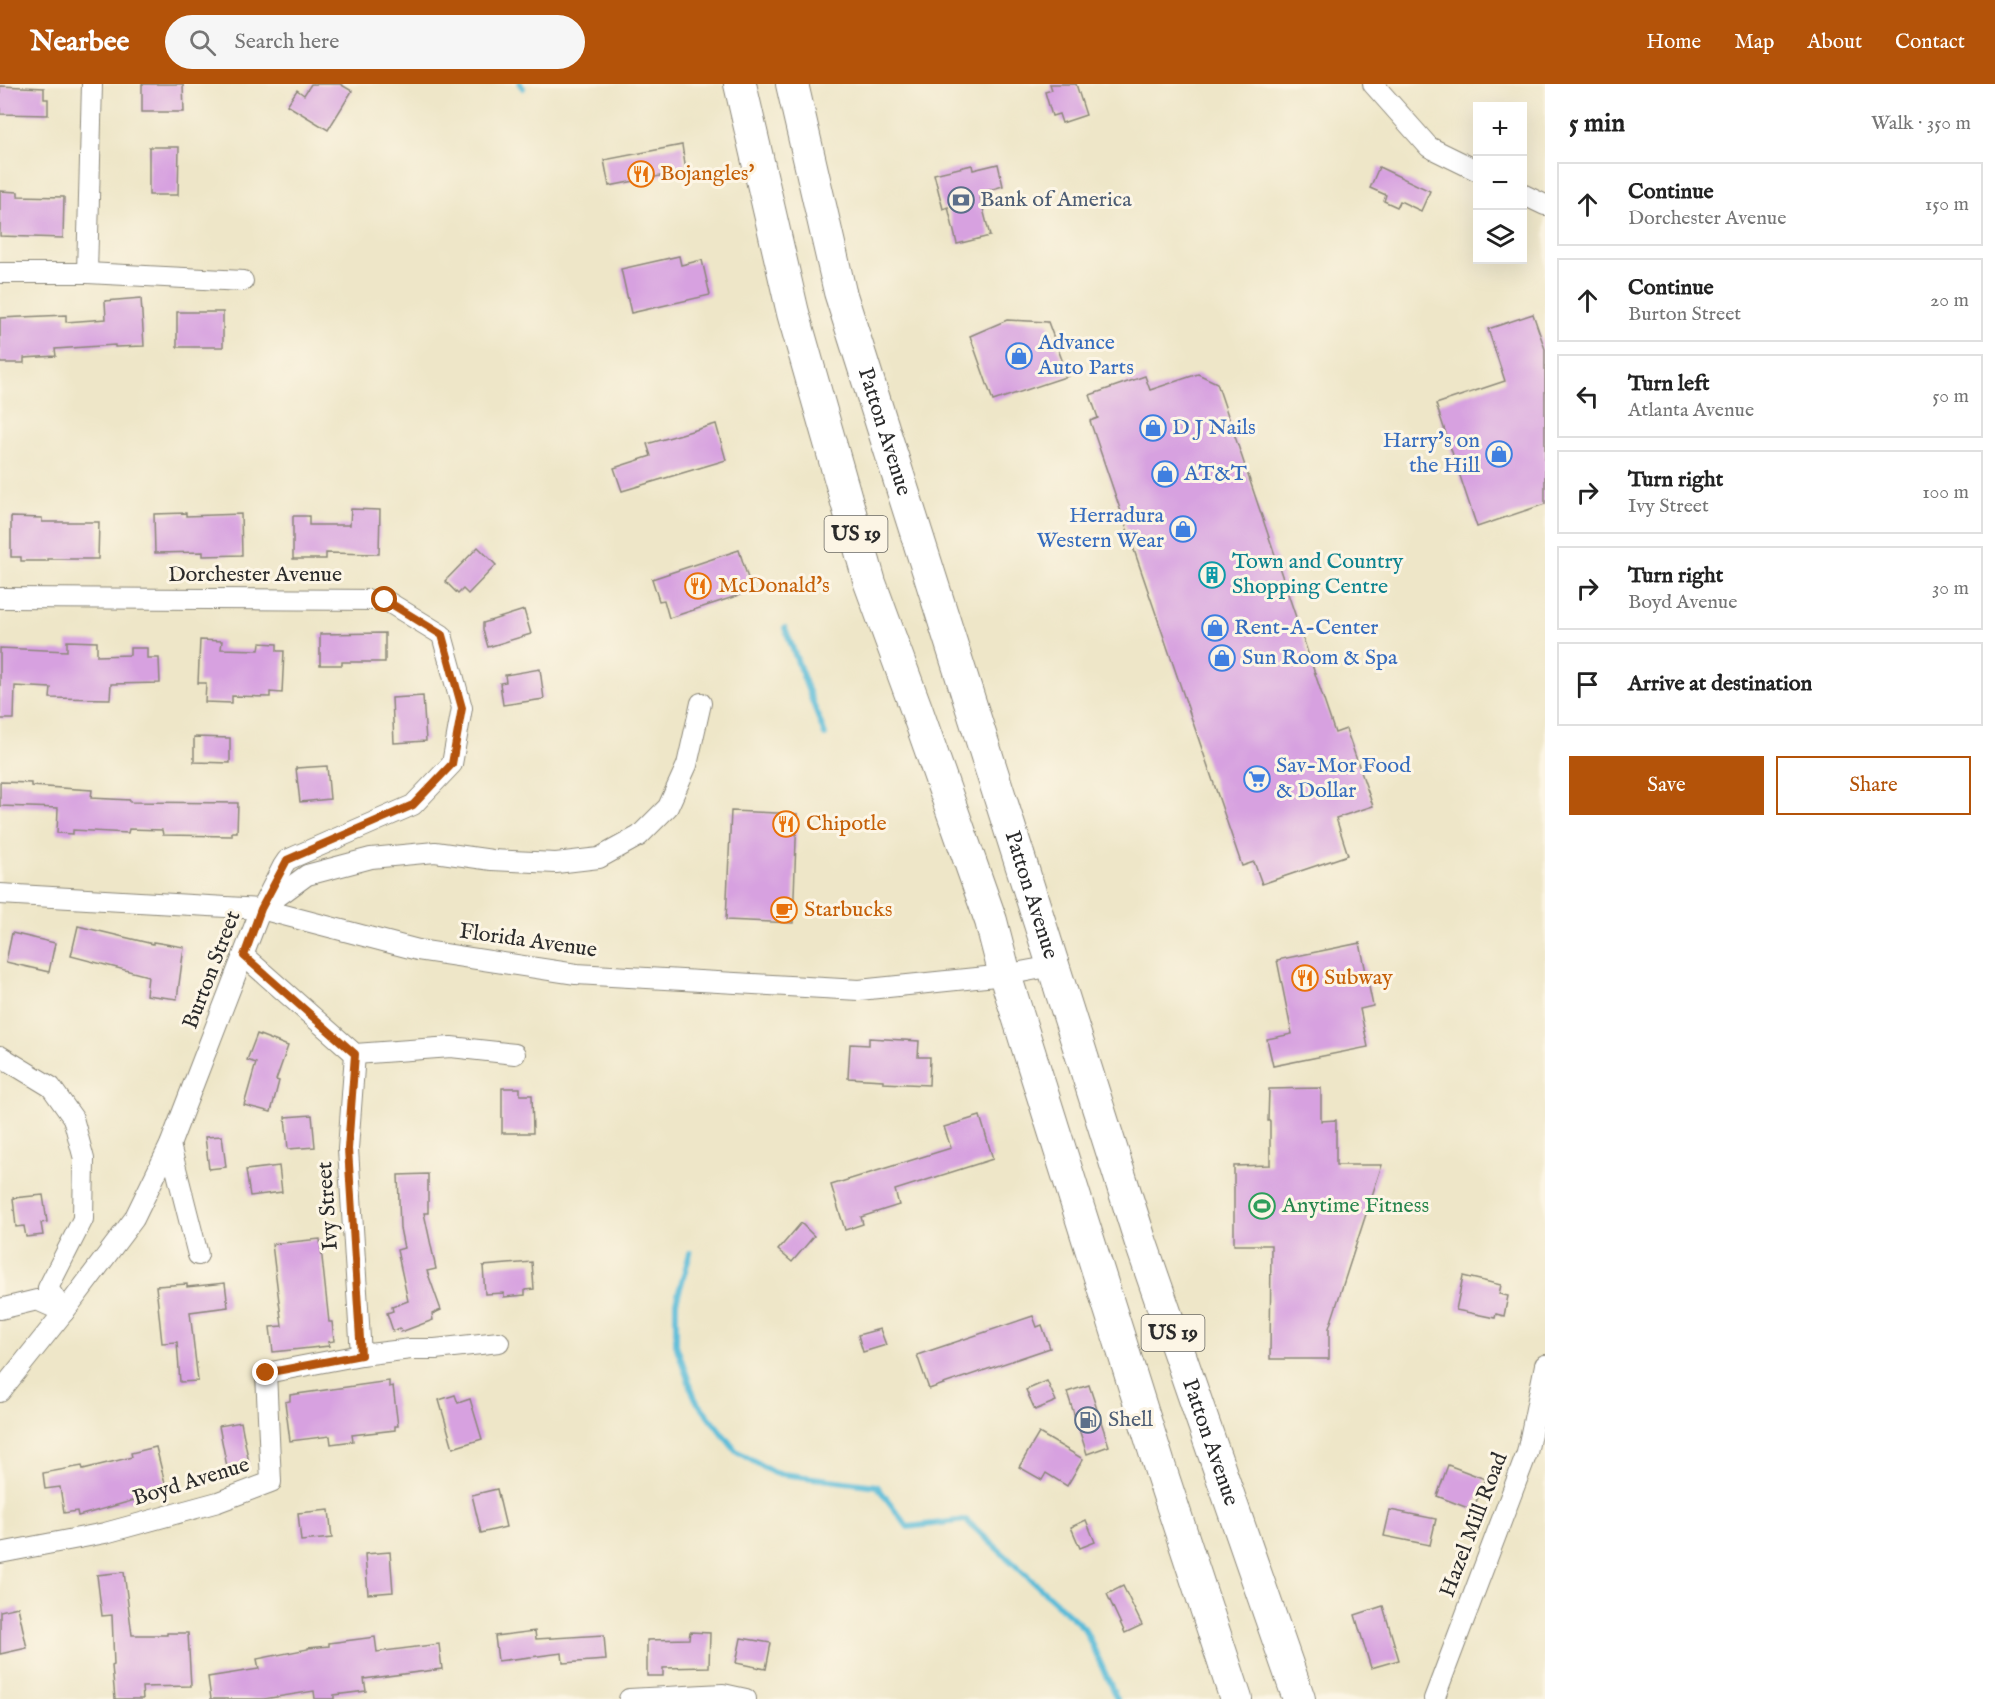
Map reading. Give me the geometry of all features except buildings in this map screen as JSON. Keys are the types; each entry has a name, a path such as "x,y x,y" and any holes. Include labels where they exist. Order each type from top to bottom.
{"main road":[{"name":"Patton Avenue","path":"740,84 793,313 870,584 991,921 1005,975 1160,1468 1236,1699"},
{"name":"Patton Avenue","path":"792,84 840,292 1141,1244 1299,1699"}],"street":[{"path":"87,273 92,84"},
{"path":"1373,84 1429,147 1473,169"},
{"path":"1527,196 1545,205"},
{"path":"0,273 87,273 243,281"},
{"name":"Dorchester Avenue","path":"0,598 385,600 442,635 462,708 452,764 413,805 287,860 261,909"},
{"name":"Burton Street","path":"0,1392 134,1220 170,1145 261,909 307,875 371,858 435,852 492,860 556,863 599,858 639,836 668,807 687,765 700,703"},
{"name":"Florida Avenue","path":"0,894 261,909 418,950 576,974 859,990 1005,975 1053,966"},
{"path":"244,956 355,1054 451,1047 515,1054"},
{"name":"Ivy Street","path":"355,1054 348,1149 361,1355"},
{"path":"0,1056 51,1087 73,1118 84,1159 83,1219 48,1288 64,1312"},
{"path":"170,1145 198,1255"},
{"path":"0,1309 37,1300 64,1312"},
{"name":"Boyd Avenue","path":"0,1552 105,1533 218,1502 271,1482 266,1373 361,1355 498,1342"},
{"name":"Hazel Mill Road","path":"1434,1699 1527,1453 1545,1365"},
{"path":"630,1699 723,1694 746,1699"}],"waterway":[{"path":"520,84 523,88"},
{"path":"785,628 825,735"},
{"path":"690,1253 676,1302 676,1345 695,1399 736,1451 774,1473 877,1486 908,1527 966,1520 1084,1628 1117,1699"}],"place":[{"name":"Bojangles'","path":"641,174"},
{"name":"Bank of America","path":"961,200"},
{"name":"Advance Auto Parts","path":"1019,356"},
{"name":"D J Nails","path":"1153,428"},
{"name":"Harry's on the Hill","path":"1499,454"},
{"name":"AT&T","path":"1165,474"},
{"name":"Herradura Western Wear","path":"1183,529"},
{"name":"Town and Country Shopping Centre","path":"1212,575"},
{"name":"McDonald's","path":"698,586"},
{"name":"Rent-A-Center","path":"1215,628"},
{"name":"Sun Room & Spa","path":"1222,658"},
{"name":"Sav-Mor Food & Dollar","path":"1257,779"},
{"name":"Chipotle","path":"786,824"},
{"name":"Starbucks","path":"784,910"},
{"name":"Subway","path":"1305,978"},
{"name":"Anytime Fitness","path":"1262,1206"},
{"name":"Shell","path":"1088,1420"}],"route":[{"path":"266,1373 361,1355 348,1149 355,1054 244,956 261,909 287,860 413,805 452,764 462,708 442,635 385,600"}]}
